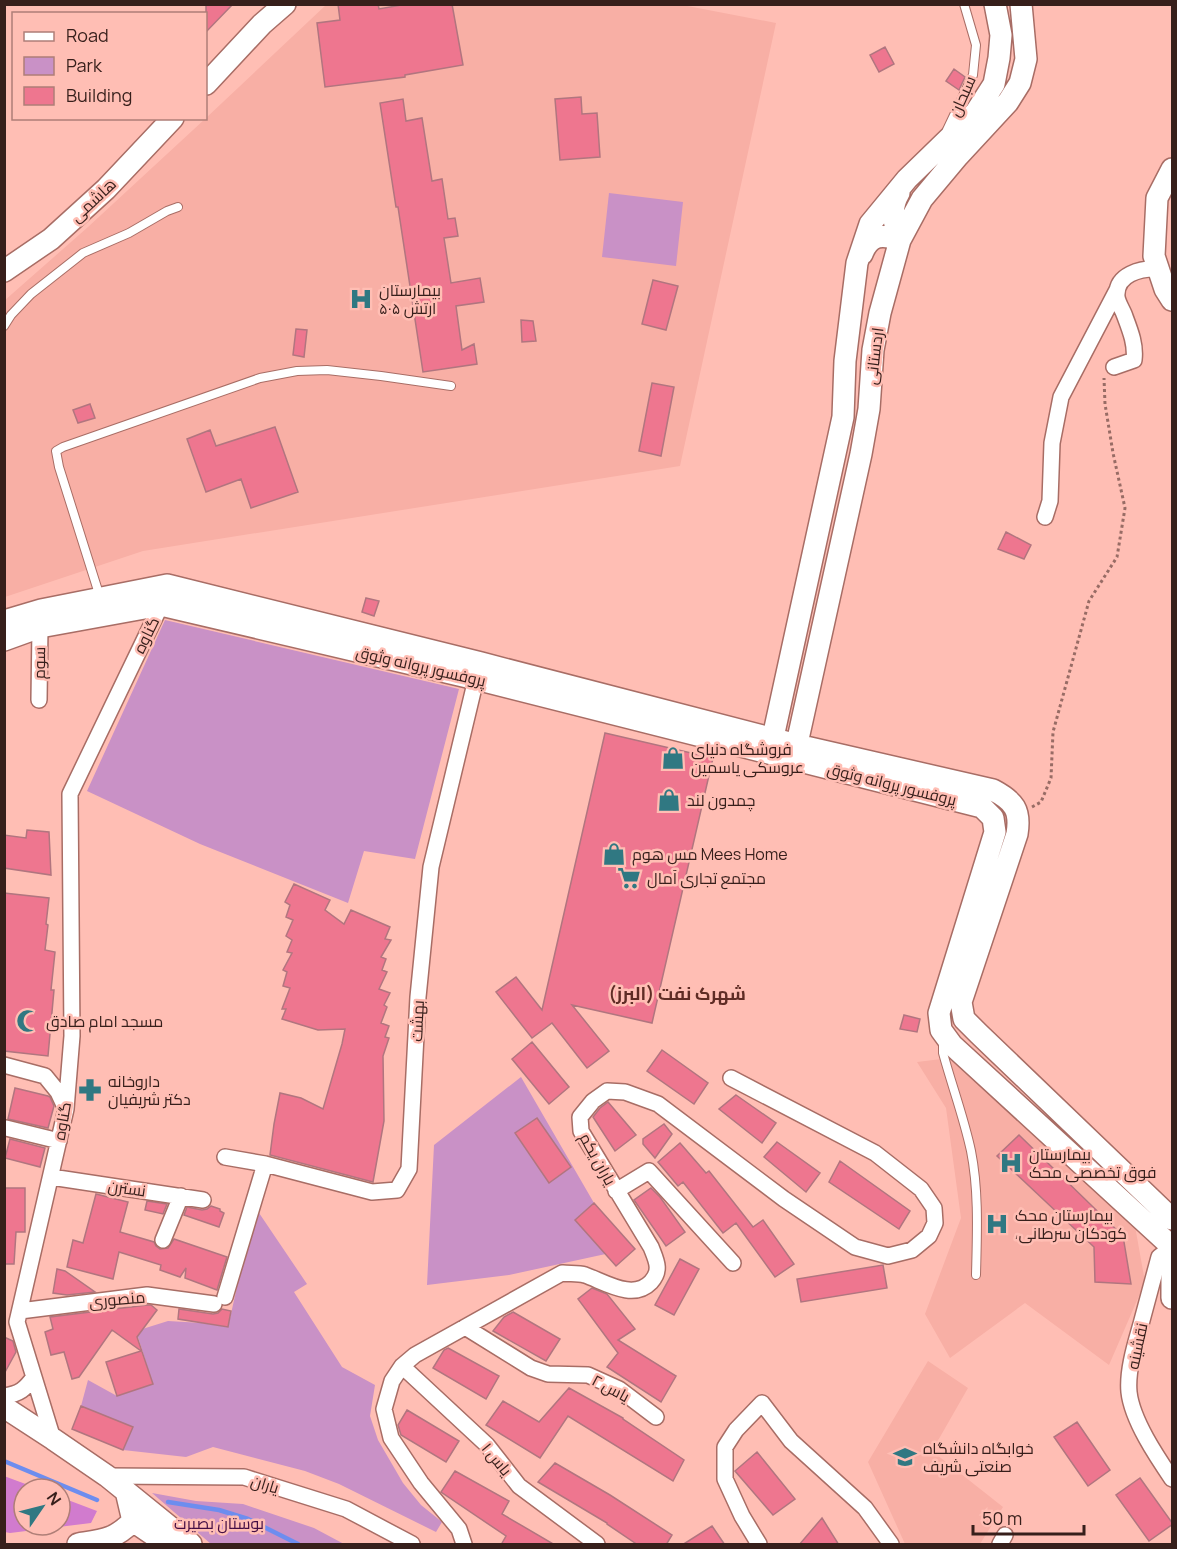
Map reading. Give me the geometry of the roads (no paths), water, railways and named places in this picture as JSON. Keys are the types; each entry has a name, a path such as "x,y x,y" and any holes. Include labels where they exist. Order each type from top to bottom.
{"main road":[{"path":"207,83 262,24 285,4"},
{"name":"اردستانی","path":"771,746 843,417 845,361 857,263 870,224 907,179 976,112 994,84 1001,35 995,4"},
{"name":"اردستانی","path":"795,752 861,454 869,409 873,350 880,313 900,240 922,200 958,156 1008,102 1020,83 1026,59 1020,4"},
{"name":"هاشمی","path":"4,271 51,239 106,189 171,120"},
{"path":"1173,169 1157,198 1154,256 1165,289 1173,300"},
{"path":"900,240 893,222 894,200 907,179"},
{"path":"857,263 866,244 876,237 900,240"},
{"name":"پروفسور پروانه وثوق","path":"4,621 39,619 170,593 795,752 982,807 993,818 995,832 939,1013 942,1032"},
{"name":"پروفسور پروانه وثوق","path":"4,640 39,619"},
{"name":"پروفسور پروانه وثوق","path":"795,752 993,790 1006,797 1015,808 1019,822 1017,834 961,1002 964,1019"},
{"path":"1173,1219 964,1019 942,1032 952,1045 1172,1247 1173,1299"},
{"path":"4,1407 107,1476 191,1545"},
{"path":"126,1491 133,1521 155,1536 162,1545"},
{"path":"78,1545 109,1539 120,1534 133,1521 155,1515"}],"street":[{"path":"1045,516 1050,501 1052,443 1061,397 1122,280 1131,274 1148,269 1159,269"},
{"path":"1114,368 1134,360 1135,349 1130,328 1118,299 1118,290"},
{"name":"گناوه","path":"53,1439 17,1322 66,1109 71,1048 70,794 170,593"},
{"name":"سوم","path":"39,619 39,700"},
{"name":"بهشت","path":"225,1157 265,1164 372,1192 397,1190 409,1168 418,997 431,867 479,671"},
{"path":"45,1076 59,1067 71,1048"},
{"path":"4,1065 45,1076 58,1092 66,1109"},
{"name":"یاران یکم","path":"464,1545 459,1529 421,1483 391,1438 384,1409 392,1381 402,1366 415,1355 562,1274 583,1275 628,1291 645,1288 654,1279 658,1264 651,1247 581,1131 580,1117 593,1101 607,1091 625,1092 657,1104 784,1199 855,1247 888,1256 912,1250 929,1236 935,1222 934,1208 921,1189 875,1153 731,1078"},
{"path":"6,1128 59,1141"},
{"name":"منصوری","path":"20,1311 147,1295 219,1301 265,1164"},
{"path":"616,1191 649,1171 733,1263"},
{"name":"نسترن","path":"51,1177 203,1200"},
{"path":"163,1240 181,1196"},
{"name":"نقشینه","path":"1172,1247 1159,1257 1131,1360 1129,1392 1146,1438 1173,1479"},
{"name":"یاس ۲","path":"465,1328 531,1368 548,1374 588,1375 619,1389 656,1417"},
{"name":"یاس ۱","path":"402,1366 487,1445 519,1486 597,1545"},
{"path":"4,1396 15,1395 25,1389 34,1377"},
{"path":"759,1545 742,1516 725,1479 725,1447 736,1430 762,1403 791,1441 865,1508 891,1545"},
{"name":"یاران","path":"107,1476 244,1477 346,1509 412,1545"}],"lane":[{"name":"سبحان","path":"936,151 974,75 976,45 964,4"},
{"path":"4,326 31,294 83,253 178,207"},
{"path":"103,607 56,451 260,378 297,371 327,370 451,386"},
{"path":"942,1032 943,1053 971,1152 978,1228 976,1275"}],"waterway":[{"path":"4,1461 97,1500"},
{"path":"168,1502 219,1510 248,1519 298,1544"}],"place":[{"name":"بیمارستان ۵۰۵ ارتش","path":"361,299"},
{"name":"فروشگاه دنیای عروسکی یاسمین","path":"673,758"},
{"name":"چمدون لند","path":"669,800"},
{"name":"مس هوم Mees Home","path":"614,854"},
{"name":"مجتمع تجاری آمال","path":"629,878"},
{"name":"مسجد امام صادق","path":"28,1021"},
{"name":"داروخانه دکتر شریفیان","path":"90,1090"},
{"name":"بیمارستان فوق تخصصی محک","path":"1011,1163"},
{"name":"بیمارستان محک ،کودکان سرطانی","path":"997,1224"},
{"name":"خوابگاه دانشگاه صنعتی شریف","path":"905,1457"}],"district":[{"name":"شهرک نفت (البرز)","path":"677,994"}],"park label":[{"name":"بوستان بصیرت","path":"219,1523"}]}
